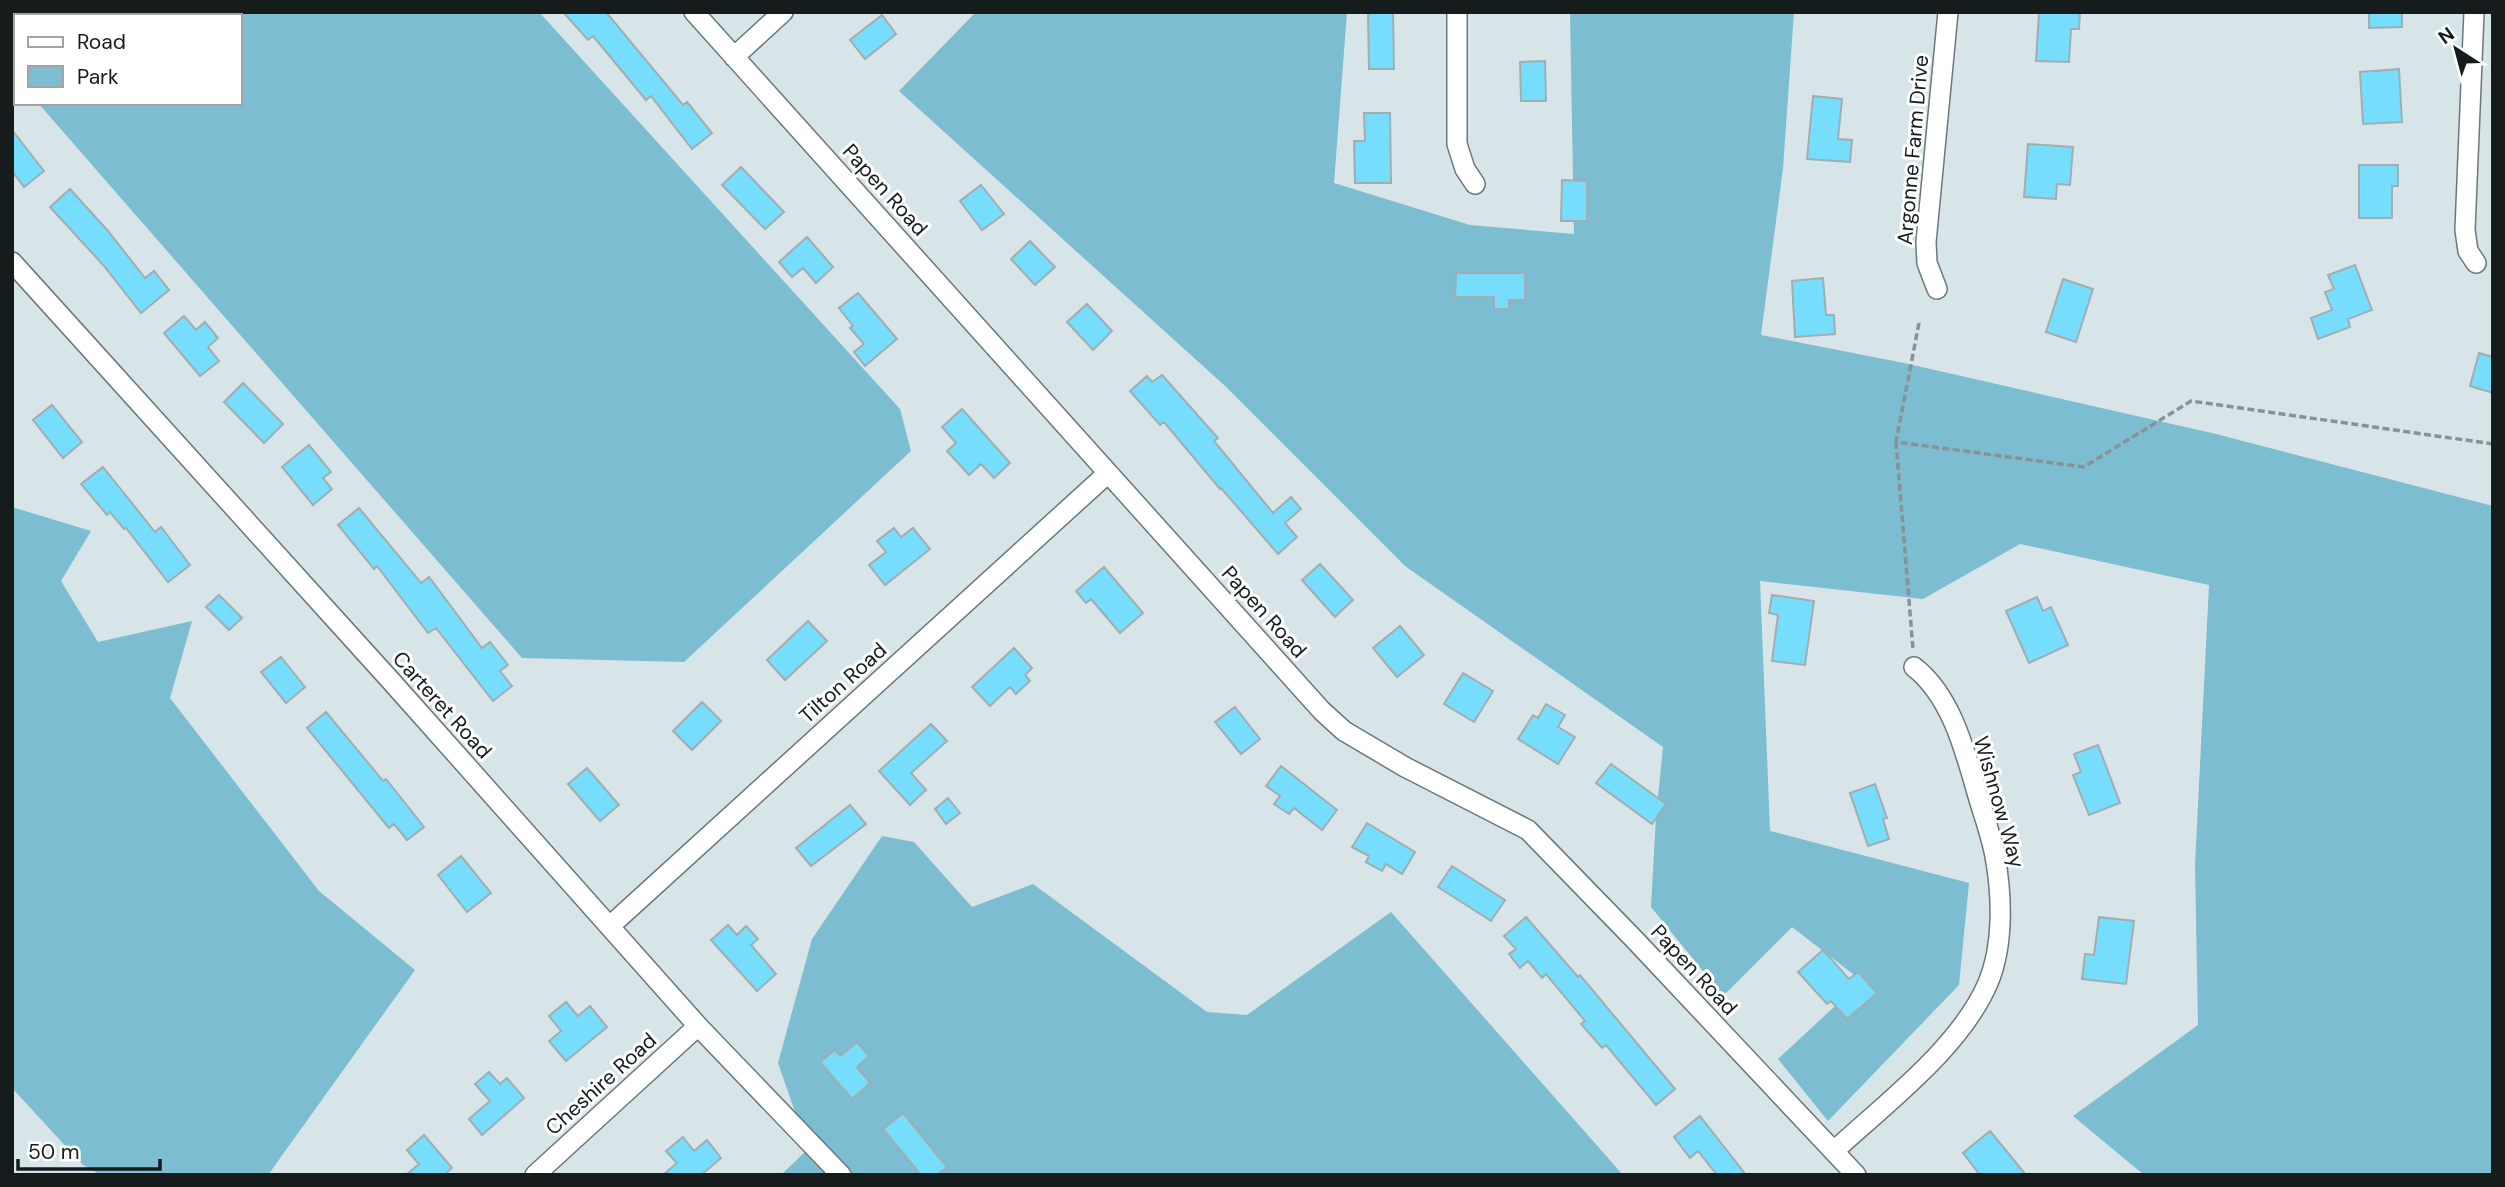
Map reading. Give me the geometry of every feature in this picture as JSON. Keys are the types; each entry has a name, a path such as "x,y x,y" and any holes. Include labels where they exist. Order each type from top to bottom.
{"street":[{"name":"Papen Road","path":"694,12 1322,711 1344,731 1405,767 1528,831 1634,939 1856,1175"},
{"path":"734,57 783,12"},
{"path":"1457,12 1457,144 1465,169 1475,184"},
{"name":"Argonne Farm Drive","path":"1937,289 1927,263 1926,243 1948,12"},
{"path":"2474,12 2465,230 2468,251 2476,264"},
{"name":"Carteret Road","path":"12,262 698,1026 841,1175"},
{"name":"Tilton Road","path":"610,926 1108,473"},
{"name":"Wishnow Way","path":"1834,1151 1960,1031 1989,981 1996,951 1999,887 1994,854 1980,803 1949,712 1929,679 1914,667"},
{"name":"Cheshire Road","path":"535,1175 698,1026"}],"path":[{"path":"1914,667 1896,442 1919,323"},
{"path":"1896,442 2084,467 2191,401 2493,444"}],"green space":[{"path":"12,12 539,12 900,409 911,451 684,662 522,658 40,105 242,105 242,14 14,14 14,76"},
{"path":"976,12 1347,12 1334,183 1470,225 1574,234 1570,12 1794,12 1783,168 1761,335 1904,363 2216,434 2493,506 2493,1175 2144,1175 2073,1116 2198,1025 2195,865 2209,585 2020,544 1923,599 1760,581 1770,831 1969,883 1959,985 1828,1121 1778,1059 1862,981 1792,927 1723,996 1651,907 1663,747 1405,566 1224,385 899,91"},
{"path":"12,507 91,531 61,581 98,642 192,621 170,698 319,891 415,970 268,1175 101,1175 83,1165 12,1088"},
{"path":"882,836 914,842 972,907 1033,884 1207,1012 1247,1015 1391,912 1623,1175 781,1175 808,1149 778,1063 812,939"}],"building":[{"path":"563,12 606,12 683,105 687,102 712,133 692,149 651,96 646,100 593,36 588,40"},
{"path":"1368,12 1393,12 1394,69 1369,69"},
{"path":"2039,12 2080,12 2079,29 2071,29 2069,62 2036,61"},
{"path":"2369,12 2402,12 2402,27 2369,28"},
{"path":"882,15 896,34 865,59 850,40"},
{"path":"1545,61 1546,101 1521,101 1520,62"},
{"path":"2399,69 2402,122 2363,124 2360,72"},
{"path":"1813,96 1842,99 1838,139 1852,140 1850,162 1807,159"},
{"path":"1364,113 1390,113 1391,183 1355,183 1354,141 1365,141"},
{"path":"12,130 44,171 24,187 12,171"},
{"path":"2028,144 2073,147 2070,185 2057,184 2056,199 2024,197"},
{"path":"2359,165 2398,165 2398,186 2392,186 2392,218 2359,218"},
{"path":"741,167 784,212 765,229 722,185"},
{"path":"1562,180 1587,181 1587,221 1561,221"},
{"path":"981,185 1004,214 982,230 960,201"},
{"path":"70,189 145,278 154,271 169,290 141,313 104,266 50,207"},
{"path":"807,237 833,267 816,283 803,268 792,277 779,262"},
{"path":"1030,241 1055,267 1035,285 1011,259"},
{"path":"2355,265 2372,310 2348,319 2350,327 2318,339 2311,318 2332,310 2325,292 2334,289 2328,275"},
{"path":"1456,273 1525,273 1525,300 1509,300 1509,309 1494,309 1494,297 1455,297"},
{"path":"1823,278 1826,315 1834,315 1835,334 1795,337 1792,281"},
{"path":"2063,279 2093,289 2076,342 2046,332"},
{"path":"858,293 897,339 865,366 854,352 864,344 850,328 853,326 839,308"},
{"path":"1087,304 1112,331 1093,350 1067,322"},
{"path":"184,316 196,330 205,322 218,338 208,347 219,361 200,376 164,333"},
{"path":"2479,353 2493,357 2493,393 2470,386"},
{"path":"1162,375 1218,438 1214,441 1273,513 1291,497 1301,509 1285,523 1297,537 1278,554 1164,422 1160,425 1130,391 1147,376 1152,382"},
{"path":"243,383 283,424 264,443 224,402"},
{"path":"52,405 82,442 63,458 33,420"},
{"path":"962,409 1010,463 994,478 981,464 969,475 947,451 956,443 942,427"},
{"path":"309,445 331,472 323,478 332,489 313,505 282,467"},
{"path":"103,467 155,532 161,527 190,565 168,582 126,528 124,529 110,512 107,515 81,484"},
{"path":"359,508 421,583 429,577 482,648 490,642 508,665 500,671 512,686 493,701 436,628 428,633 377,566 374,569 338,525"},
{"path":"894,528 901,537 913,528 930,549 885,585 869,565 886,552 877,541"},
{"path":"1320,564 1353,600 1335,617 1302,580"},
{"path":"1104,567 1143,613 1120,633 1091,599 1086,603 1076,591"},
{"path":"219,595 242,618 229,630 206,607"},
{"path":"1772,595 1814,601 1805,665 1772,661 1778,615 1769,613"},
{"path":"2037,597 2043,611 2051,607 2068,645 2029,663 2006,611"},
{"path":"808,621 827,641 785,680 767,660"},
{"path":"1400,626 1424,655 1397,677 1373,648"},
{"path":"1014,648 1032,668 1025,675 1030,681 1016,694 1010,687 990,706 972,687"},
{"path":"281,657 305,687 286,703 261,672"},
{"path":"1463,673 1493,691 1474,722 1444,704"},
{"path":"702,702 721,721 692,750 673,731"},
{"path":"1546,704 1565,715 1558,727 1575,737 1558,764 1518,739 1533,715 1538,718"},
{"path":"1235,707 1260,739 1241,754 1215,722"},
{"path":"326,712 383,781 386,779 424,827 407,840 394,824 389,828 307,728"},
{"path":"931,724 947,741 911,773 926,790 910,805 879,771"},
{"path":"2098,745 2120,803 2089,815 2073,775 2081,772 2074,754"},
{"path":"1611,764 1666,804 1652,824 1596,783"},
{"path":"1281,766 1337,810 1322,830 1294,808 1289,814 1274,804 1280,796 1266,786"},
{"path":"587,768 619,805 600,821 568,784"},
{"path":"1875,784 1887,818 1883,819 1889,839 1868,846 1850,793"},
{"path":"948,798 960,813 946,824 935,809"},
{"path":"850,805 866,824 811,866 796,848"},
{"path":"1367,823 1415,852 1402,874 1386,864 1382,871 1366,862 1369,856 1352,847"},
{"path":"461,856 491,893 467,912 438,875"},
{"path":"1452,866 1505,900 1491,921 1438,887"},
{"path":"1526,917 1578,977 1580,975 1675,1089 1656,1105 1606,1045 1602,1048 1581,1024 1585,1021 1546,974 1542,978 1528,961 1520,968 1509,954 1516,949 1504,936"},
{"path":"2099,917 2134,921 2126,984 2082,979 2085,954 2094,955"},
{"path":"728,925 737,935 746,926 758,939 751,945 776,974 757,991 711,940"},
{"path":"1823,950 1849,979 1858,972 1877,993 1847,1019 1831,1001 1827,1004 1798,972"},
{"path":"566,1002 578,1016 590,1006 607,1027 566,1061 549,1041 561,1031 549,1016"},
{"path":"857,1042 869,1056 857,1067 870,1083 852,1099 820,1062 835,1050 840,1056"},
{"path":"489,1072 500,1084 507,1078 524,1098 482,1135 469,1119 490,1101 475,1084"},
{"path":"903,1113 947,1167 937,1175 921,1175 883,1129"},
{"path":"1700,1116 1746,1175 1717,1175 1698,1151 1690,1158 1674,1137"},
{"path":"1990,1131 2026,1175 1980,1175 1963,1153"},
{"path":"424,1135 452,1168 444,1175 406,1175 419,1164 407,1150"},
{"path":"683,1137 694,1151 707,1140 721,1158 701,1175 663,1175 677,1163 666,1151"}]}
